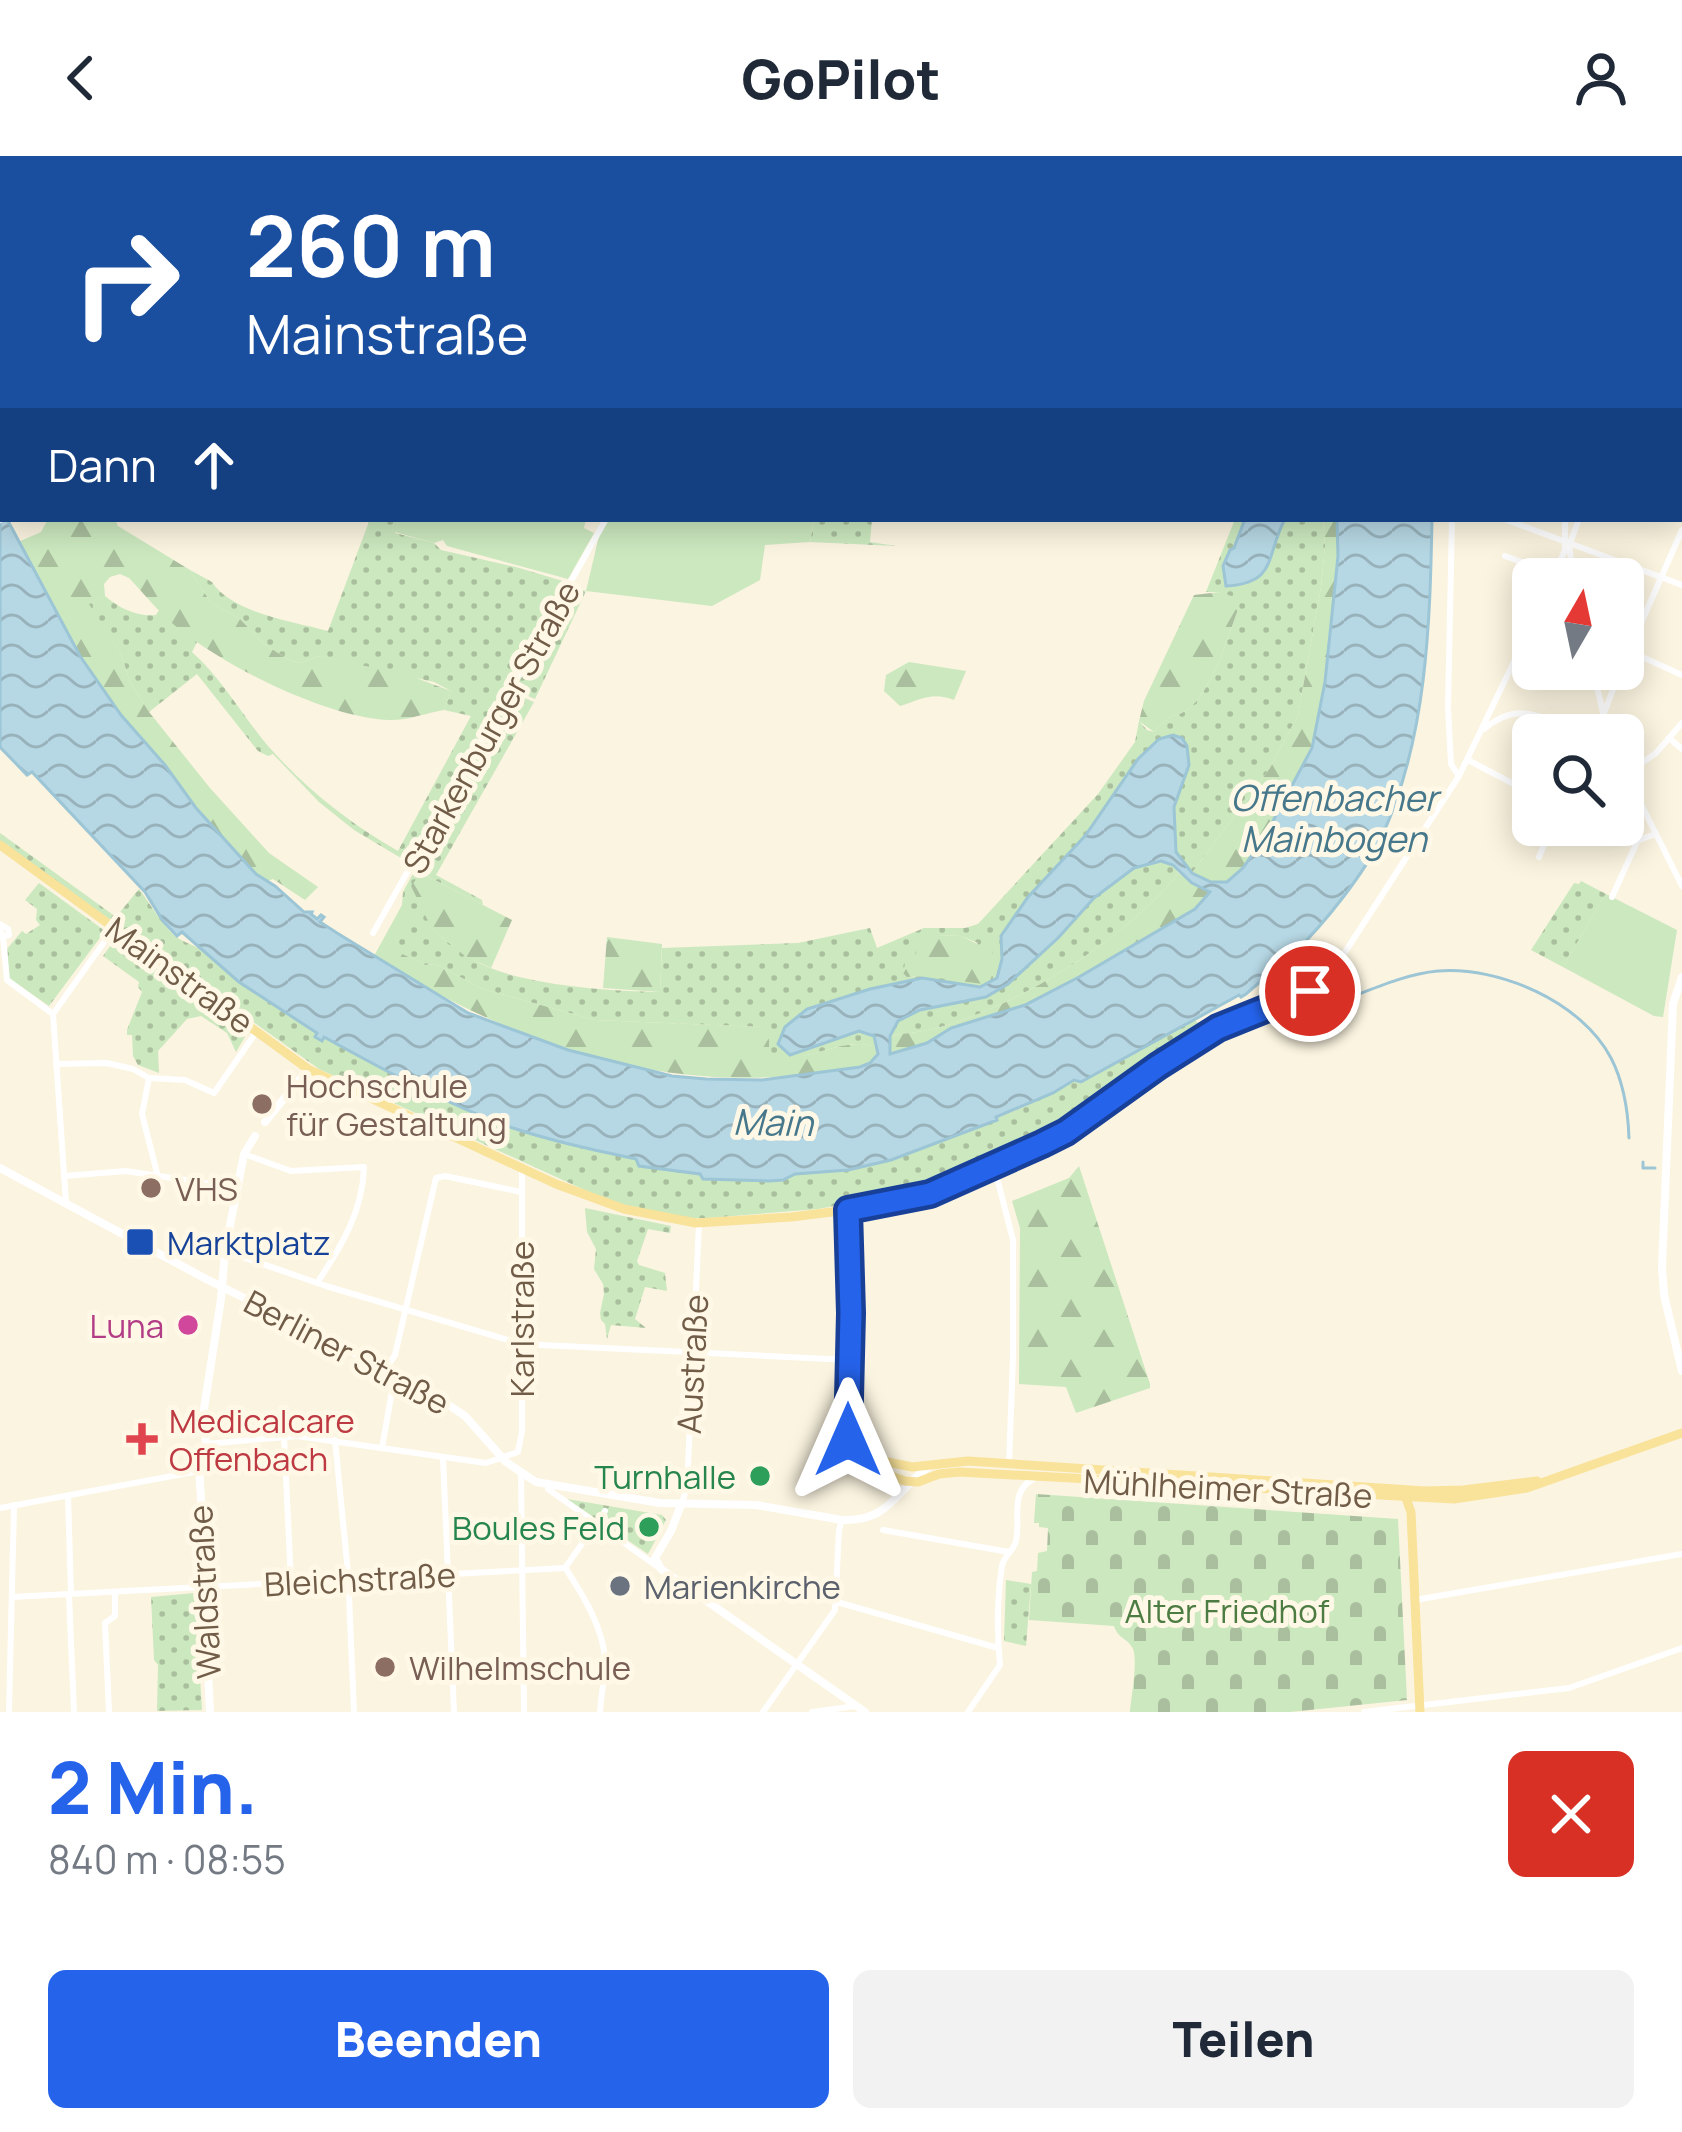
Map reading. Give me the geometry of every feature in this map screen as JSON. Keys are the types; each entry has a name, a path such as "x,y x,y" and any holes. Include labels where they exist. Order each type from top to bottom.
{"main road":[{"name":"Mainstraße","path":"0,845 308,1069 522,1169 604,1203 699,1223 848,1210"},
{"path":"848,1210 847,1435 862,1456 910,1483"},
{"name":"Mühlheimer Straße","path":"910,1483 948,1472 1004,1470 1432,1499 1489,1496 1527,1488 1678,1432"},
{"name":"Mühlheimer Straße","path":"862,1456 904,1467 968,1461 1046,1477 1407,1494 1545,1481"},
{"path":"1407,1494 1410,1540"},
{"path":"1407,1494 1404,1507 1415,1600 1420,1709"},
{"path":"1411,1526 1420,1508 1432,1499"}],"street":[{"name":"Starkenburger Straße","path":"374,933 604,522"},
{"path":"1452,522 1447,698 1450,764 1459,776"},
{"path":"1512,522 1682,585"},
{"path":"1565,522 1570,558"},
{"path":"1561,558 1578,522"},
{"path":"1644,617 1682,530"},
{"path":"1505,556 1512,559"},
{"path":"1644,658 1682,675"},
{"name":"Mainstraße","path":"848,1210 930,1194 1066,1132 1158,1066 1228,1024 1327,980 1459,776 1512,668"},
{"path":"1598,690 1603,714"},
{"path":"1602,714 1612,690"},
{"path":"1501,692 1502,708 1524,714"},
{"path":"1481,732 1498,718 1515,713"},
{"path":"1644,762 1682,723"},
{"path":"1669,738 1682,749"},
{"path":"1468,760 1512,783"},
{"path":"1644,812 1682,889"},
{"path":"1644,839 1655,834"},
{"path":"1539,857 1543,846"},
{"path":"1612,897 1635,846"},
{"path":"66,1203 53,1014 114,928"},
{"path":"1,930 8,980 53,1014"},
{"path":"1682,977 1672,1004 1662,1276 1682,1371"},
{"path":"56,1064 107,1063 149,1078 180,1078 212,1093 218,1091 257,1031"},
{"path":"265,1122 308,1069"},
{"path":"149,1078 142,1114 158,1177"},
{"path":"0,1508 199,1471 206,1444 204,1409 225,1251 244,1154 255,1136"},
{"path":"244,1154 291,1171 364,1167 361,1198 348,1231 317,1282"},
{"path":"968,1712 999,1668 1002,1564 1016,1543 1018,1497 1004,1470 1013,1356 1013,1240 994,1166"},
{"name":"Berliner Straße","path":"0,1168 391,1370 455,1408 502,1458 547,1487 842,1520"},
{"name":"Karlstraße","path":"502,1458 515,1454 520,1445 522,1169"},
{"path":"64,1176 126,1171 237,1188"},
{"path":"382,1448 391,1370 434,1183 441,1176 521,1192"},
{"name":"Austraße","path":"681,1505 687,1489 699,1223"},
{"path":"225,1251 521,1344 850,1360"},
{"path":"206,1444 284,1436 487,1463 502,1458"},
{"path":"284,1436 291,1583"},
{"path":"335,1440 349,1580 354,1712"},
{"path":"443,1458 454,1712"},
{"path":"763,1712 835,1610 842,1520 876,1515 925,1466"},
{"path":"904,1467 910,1483"},
{"name":"Waldstraße","path":"199,1471 209,1712"},
{"path":"521,1474 524,1712"},
{"path":"1018,1497 1027,1482 1046,1477"},
{"path":"522,1486 536,1482"},
{"path":"547,1487 861,1709"},
{"path":"68,1496 74,1712"},
{"path":"8,1712 14,1505"},
{"path":"661,1569 655,1558 681,1505"},
{"path":"600,1712 603,1646 567,1572 605,1511"},
{"path":"883,1530 1009,1552"},
{"path":"1415,1600 1682,1554"},
{"name":"Bleichstraße","path":"12,1597 523,1570 567,1572"},
{"path":"110,1712 105,1623 115,1616 115,1592"},
{"path":"837,1602 998,1648"},
{"path":"0,1645 11,1642"},
{"path":"1364,1712 1569,1688 1682,1648"},
{"path":"812,1712 861,1709"}],"green space":[{"path":"46,522 116,522 190,570 211,603 240,619 264,644 289,660 301,663 318,656 408,675 451,691 444,710 395,720 364,717 309,701 226,661 175,625 120,574 104,584 105,596 89,604 121,654 130,682 149,712 210,788 269,853 318,887 305,900 256,874 121,715 80,656 18,542 41,532"},
{"path":"369,522 398,522 395,533 434,543 441,550 566,582 422,848 408,845 401,858 319,802 273,754 258,751 197,674 149,712 130,682 121,654 88,604 105,596 135,613 156,615 159,610 197,642 192,652 282,761 329,804 398,851 471,716 444,710 451,691 434,682 318,656 301,663 289,660 264,644 240,619 211,603 190,570 248,608 328,631"},
{"path":"398,522 585,522 584,528 594,533 568,579 447,546 443,540 434,543 395,532"},
{"path":"606,522 813,522 810,542 765,545 760,580 712,606 586,591"},
{"path":"813,522 872,522 870,542 896,546 810,542"},
{"path":"1234,522 1244,522 1230,550 1265,572 1284,522 1323,522 1321,587 1298,715 1270,768 1192,873 1176,852 1174,807 1138,759 1085,836 1028,897 1001,936 998,978 962,989 885,988 848,997 796,1054 860,1031 874,1036 878,1047 858,1044 780,1057 769,1054 761,1027 595,1020 483,989 435,964 425,965 391,949 405,922 403,892 512,693 534,702 436,875 482,900 483,905 421,873 432,929 480,963 549,983 660,992 662,948 798,943 870,928 877,948 924,928 978,924 1098,794 1135,742 1139,721 1154,732 1196,702 1222,654 1239,607 1220,592 1206,592","holes":["936,935 961,936 978,943 923,976 907,977 914,957"]},
{"path":"1323,522 1337,522 1325,682 1312,748 1243,868 1227,882 1211,882 1192,873 1270,768 1298,715 1325,546"},
{"path":"573,588 586,591 535,699 516,687"},
{"path":"1220,592 1237,598 1239,607 1214,672 1196,702 1154,732 1139,721 1144,701 1194,595"},
{"path":"909,662 966,671 954,700 933,696 900,706 884,691 886,675"},
{"path":"0,833 116,917 139,889 175,936 300,1021 407,1082 521,1130 637,1159 639,1166 769,1181 891,1160 1026,1106 1074,1080 1081,1082 1194,1020 1205,1027 1079,1119 942,1185 818,1209 689,1218 600,1197 319,1069 0,841"},
{"path":"1161,861 1179,873 1129,923 1069,967 970,1017 890,1036 898,1022 920,1010 986,997 1058,938 1094,898 1134,868"},
{"path":"421,873 512,920 491,968 465,956 432,929 411,886"},
{"path":"1179,873 1210,892 1195,909 1025,1005 951,1028 927,1043 890,1054 890,1036 970,1017 1069,967 1129,923"},
{"path":"1581,881 1608,895 1563,967 1531,950 1574,883"},
{"path":"39,883 105,931 49,1006 9,978 7,949 22,931 26,934 40,925 37,909 25,900"},
{"path":"403,892 412,920 392,949 483,989 595,1020 761,1027 769,1040 769,1053 780,1056 858,1044 878,1047 879,1054 847,1070 751,1078 637,1067 582,1054 476,1013 374,956 402,905"},
{"path":"1608,895 1677,930 1663,1017 1563,967"},
{"path":"936,935 961,936 992,951 996,964 990,981 907,977 903,973 906,959"},
{"path":"607,937 662,944 660,992 603,988"},
{"path":"116,938 244,1031 236,1052 227,1033 201,1016 187,1019 158,1051 159,1073 138,1065 127,1030 142,992 139,982 103,956"},
{"path":"1079,1166 1150,1388 1076,1413 1066,1387 1019,1384 1020,1228 1012,1201 1069,1178"},
{"path":"585,1208 671,1226 670,1233 648,1229 637,1261 665,1273 667,1291 645,1287 635,1319 646,1328 611,1325 607,1339 600,1313 603,1284 594,1269 596,1249 587,1232"},
{"name":"Alter Friedhof","path":"1036,1494 1398,1519 1407,1700 1290,1712 1130,1712 1134,1655 1114,1626 1029,1620 1032,1572 1037,1571 1038,1553 1047,1551 1048,1528 1034,1523"},
{"path":"567,1499 662,1515 666,1520 648,1554"},
{"path":"1006,1580 1031,1584 1026,1646 1004,1641"},
{"path":"195,1593 199,1597 202,1710 157,1711 151,1597"}],"water":[{"name":"Offenbacher Mainbogen","path":"0,522 9,522 80,656 121,715 256,874 304,912 312,912 317,919 321,915 320,922 468,1013 568,1050 672,1076 706,1079 762,1080 860,1067 878,1054 874,1036 859,1031 790,1055 778,1044 785,1027 807,1009 870,989 922,978 980,987 997,978 1001,936 1028,897 1085,836 1138,759 1159,739 1173,735 1187,746 1189,765 1174,807 1176,852 1192,873 1211,882 1227,882 1243,868 1312,748 1325,682 1337,522 1432,522 1427,640 1409,760 1375,850 1343,898 1294,953 1301,972 1283,962 1241,997 1081,1082 1074,1080 997,1120 891,1160 848,1170 769,1181 703,1179 700,1174 639,1166 636,1159 541,1137 486,1118 324,1037 322,1041 315,1037 317,1033 239,982 182,932 177,936 145,892 32,772 27,775 0,747","holes":["1161,861 1173,865 1210,892 1195,909 1079,977 1025,1005 951,1028 927,1043 890,1054 890,1036 898,1021 920,1010 986,997 1008,984 1094,898 1134,868"]},
{"path":"1244,522 1284,522 1262,573 1243,584 1226,586 1223,566"}],"waterway":[{"path":"1333,1004 1438,971 1487,975 1536,992 1580,1020 1611,1058 1624,1097 1629,1138"},
{"path":"1643,1162 1643,1168 1655,1168"}],"place":[{"name":"Hochschule für Gestaltung","path":"262,1104"},
{"name":"VHS","path":"151,1188"},
{"name":"Marktplatz","path":"140,1242"},
{"name":"Luna","path":"188,1325"},
{"name":"Medicalcare Offenbach","path":"142,1439"},
{"name":"Turnhalle","path":"760,1476"},
{"name":"Boules Feld","path":"649,1527"},
{"name":"Marienkirche","path":"620,1586"},
{"name":"Wilhelmschule","path":"385,1667"}],"route":[{"path":"848,1440 848,1210 930,1194 1042,1144 1218,1028 1310,991"}],"water label":[{"name":"Main","path":"773,1122"}]}
